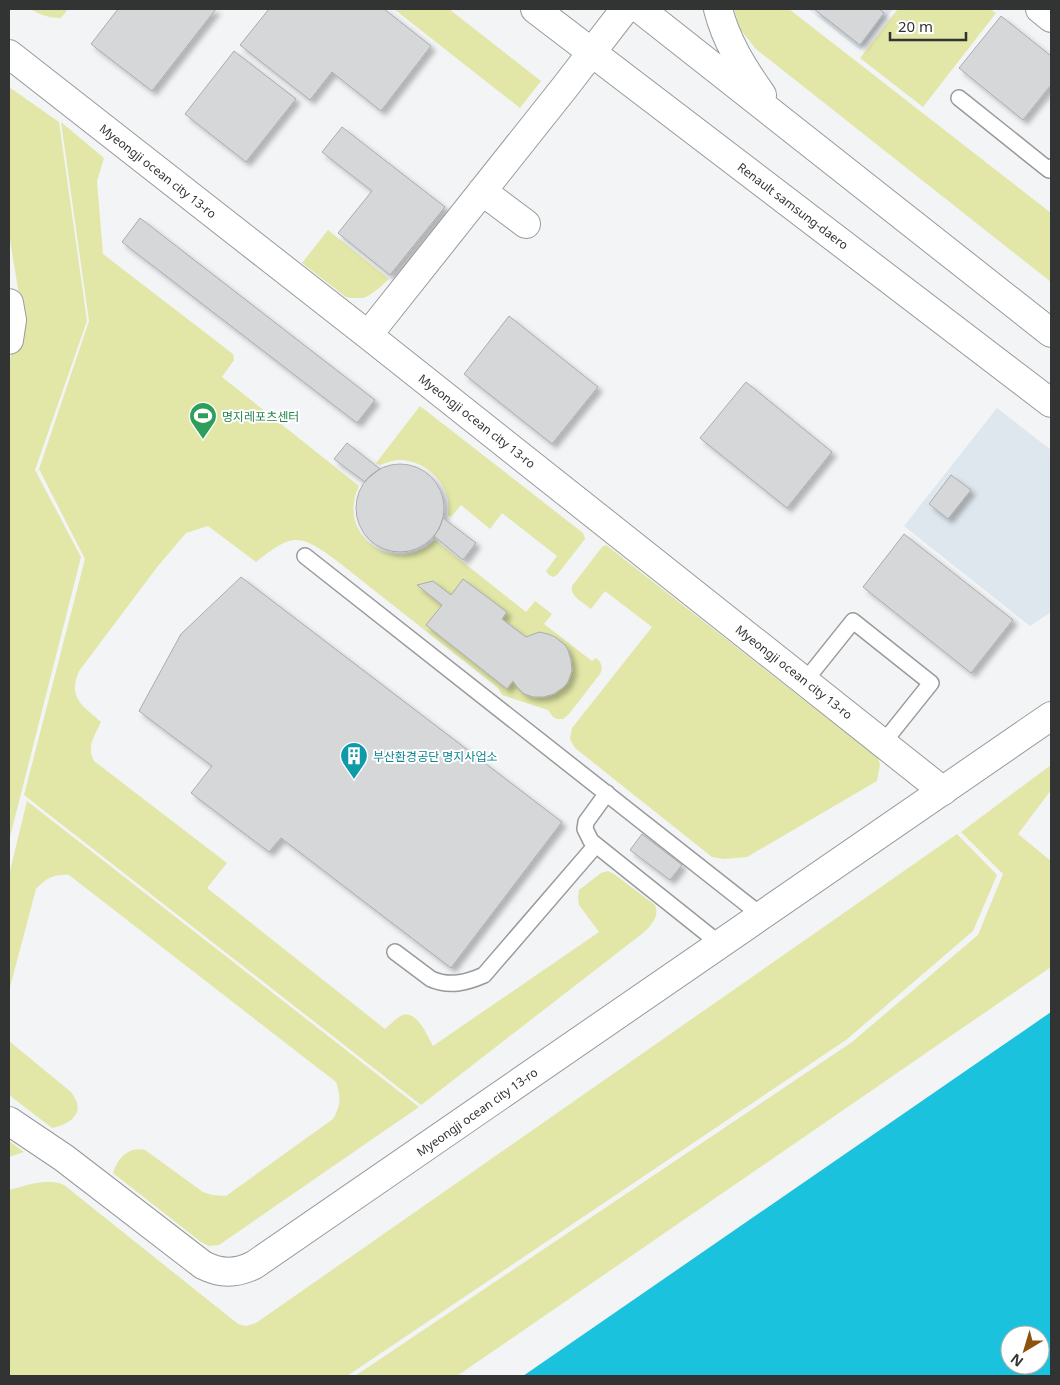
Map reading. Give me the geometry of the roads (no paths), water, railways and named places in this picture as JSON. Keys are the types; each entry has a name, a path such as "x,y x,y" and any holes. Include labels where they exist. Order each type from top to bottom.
{"street":[{"name":"Renault samsung-daero","path":"535,9 1051,403"},
{"path":"368,335 625,9"},
{"path":"640,9 1051,333"},
{"path":"718,9 735,53 777,116"},
{"path":"1040,9 1051,18"},
{"name":"Myeongji ocean city 13-ro","path":"9,54 368,335 943,791"},
{"path":"482,191 526,224"},
{"path":"9,304 12,320 9,340"},
{"name":"Myeongji ocean city 13-ro","path":"9,1121 64,1158 202,1265 219,1271 244,1270 254,1265 1051,716"}],"lane":[{"path":"959,98 1049,170 1051,167"},
{"path":"305,556 762,916"},
{"path":"805,681 853,621 932,682 883,743"},
{"path":"607,793 586,822 585,829 591,841 720,944"},
{"path":"395,952 435,981 458,984 484,976 596,845"}],"water":[{"path":"1051,1012 1051,1376 523,1376"}],"place":[{"name":"명지레포츠센터","path":"203,440"},
{"name":"부산환경공단 명지사업소","path":"354,780"}]}
